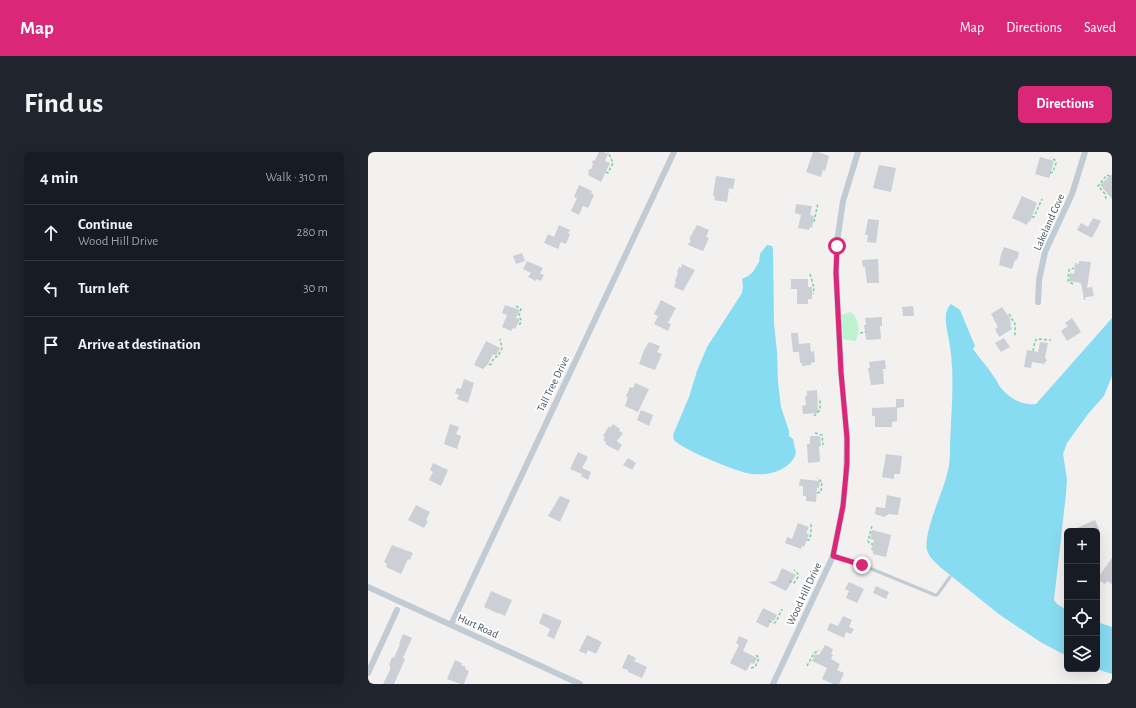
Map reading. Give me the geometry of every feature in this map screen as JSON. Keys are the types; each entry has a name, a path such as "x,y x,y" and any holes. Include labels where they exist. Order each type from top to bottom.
{"street":[{"name":"Tall Tree Drive","path":"451,625 674,152"},
{"name":"Wood Hill Drive","path":"773,684 833,556 844,499 847,463 847,438 841,372 836,273 837,242 842,208 858,152"},
{"name":"Lakeland Cove","path":"1038,302 1045,252 1072,194 1084,152"},
{"name":"Hurt Road","path":"368,587 580,684"},
{"path":"368,673 397,610"}],"lane":[{"path":"833,556 862,565 935,595 937,595 950,577"}],"path":[{"path":"606,172 608,173 613,163 608,152"},
{"path":"1050,173 1053,172 1056,163 1055,160 1051,158"},
{"path":"1106,199 1105,194 1098,186 1107,176 1109,175 1112,177"},
{"path":"1032,217 1034,217 1042,199"},
{"path":"814,222 818,203"},
{"path":"1073,284 1068,281 1069,270 1074,268"},
{"path":"810,274 814,288 813,294"},
{"path":"516,306 521,310 519,316 521,320 520,324 517,324"},
{"path":"1010,314 1015,324 1015,337"},
{"path":"860,333 866,332"},
{"path":"489,365 494,358 498,356 502,348 500,339"},
{"path":"1033,351 1035,341 1037,339 1051,340"},
{"path":"814,416 820,410 820,400 818,400"},
{"path":"815,433 822,435 823,445"},
{"path":"817,478 822,482 821,492 817,493"},
{"path":"807,540 809,540 811,534 811,522"},
{"path":"872,526 868,541 870,544 873,544"},
{"path":"789,581 794,583 798,577 798,574 794,570"},
{"path":"769,621 774,623 776,622 782,609"},
{"path":"807,666 814,653 819,650"},
{"path":"751,668 755,667 759,658 754,654"}],"green space":[{"path":"850,312 855,317 858,325 858,334 855,341 843,339 841,315"}],"water":[{"path":"767,245 772,246 773,249 774,323 781,407 789,431 789,436 793,439 796,453 789,464 778,471 765,474 752,474 736,470 689,450 675,441 673,435 689,397 697,371 707,347 742,293 742,279 753,272 759,262 760,254"},
{"path":"951,304 960,310 975,346 973,349 1004,392 1026,404 1036,404 1112,318 1112,376 1104,396 1088,414 1067,443 1063,454 1067,479 1054,600 1064,608 1064,654 1042,643 1000,615 940,567 928,553 928,533 945,482 950,460 952,363 946,327 946,314 948,307"},
{"path":"1100,623 1112,627 1112,674 1100,670"}],"building":[{"path":"599,152 608,154 605,161 610,163 601,182 588,175 588,170 591,169 593,164 592,161 595,160"},
{"path":"813,152 818,152 829,156 825,171 823,170 821,177 806,172"},
{"path":"1040,157 1054,161 1049,178 1035,174"},
{"path":"879,165 896,168 891,192 873,188"},
{"path":"1112,174 1112,199 1100,185"},
{"path":"716,176 735,179 733,189 729,188 727,202 714,200 715,197 713,196"},
{"path":"579,185 592,191 591,193 594,195 588,208 583,206 579,215 571,211 577,198 574,197"},
{"path":"1022,196 1037,203 1030,222 1029,221 1027,225 1012,218"},
{"path":"796,204 812,206 810,215 814,216 812,228 810,227 809,230 798,228 801,215 795,213"},
{"path":"1093,218 1101,221 1092,238 1077,230 1081,223 1088,227"},
{"path":"868,219 879,220 876,243 867,242 868,235 865,235"},
{"path":"559,225 570,230 568,233 570,234 566,244 561,242 558,249 544,243 548,234 554,237"},
{"path":"697,225 709,230 706,237 709,238 703,251 688,245 691,240 689,239"},
{"path":"1004,247 1019,252 1012,269 999,265"},
{"path":"522,253 525,261 516,264 513,256"},
{"path":"878,259 879,283 867,283 865,267 863,267 862,260"},
{"path":"527,261 543,268 540,273 544,275 541,281 537,279 536,281 528,277 531,273 523,269"},
{"path":"1079,261 1091,262 1087,288 1092,287 1094,296 1086,297 1085,300 1081,283 1069,281 1070,273 1074,274 1075,263 1079,264"},
{"path":"682,264 695,270 683,291 674,287 677,272 679,267 681,268"},
{"path":"791,279 808,279 808,287 812,287 812,299 808,299 808,304 797,304 797,289 791,289"},
{"path":"661,300 676,308 668,323 671,324 668,331 654,324 658,316 654,314"},
{"path":"505,305 520,310 516,318 520,319 515,329 513,328 511,331 502,327 507,315 502,313"},
{"path":"913,306 914,316 903,316 902,307"},
{"path":"1002,307 1011,320 1010,325 1012,329 999,337 995,329 998,327 991,314"},
{"path":"882,317 882,326 880,326 881,339 867,340 864,325 866,325 865,318"},
{"path":"1072,318 1081,332 1067,341 1061,331 1068,326 1065,323"},
{"path":"791,333 798,333 799,344 810,343 811,352 814,351 815,362 811,363 811,365 802,366 802,363 800,363 799,352 793,352"},
{"path":"1004,338 1010,347 1001,352 995,343"},
{"path":"486,341 500,348 496,356 493,354 488,364 483,369 474,365"},
{"path":"649,342 660,346 657,352 662,354 655,370 639,364 644,350"},
{"path":"1040,342 1048,343 1045,358 1047,360 1044,364 1032,362 1031,368 1024,367 1027,350 1038,352"},
{"path":"885,360 886,369 883,369 884,384 871,385 868,368 870,368 869,362"},
{"path":"464,379 474,383 468,403 457,399 459,395 455,393 457,388 461,389"},
{"path":"635,383 649,389 638,412 625,406 628,397 626,396 630,387 633,388"},
{"path":"817,390 818,413 803,414 802,406 806,405 805,396 807,396 807,391"},
{"path":"896,399 904,399 904,407 897,408 897,421 892,422 892,427 875,427 875,416 872,416 872,408 896,407"},
{"path":"641,410 653,415 649,426 637,420"},
{"path":"450,424 459,427 456,434 461,436 457,449 444,444"},
{"path":"613,424 623,433 617,441 622,445 618,451 605,444 606,442 603,440 605,437 603,436 609,426 610,428"},
{"path":"810,436 820,436 820,461 818,462 808,463 807,444 810,444"},
{"path":"578,452 588,457 582,468 591,472 588,480 581,476 582,474 570,469"},
{"path":"886,454 902,456 900,474 894,474 894,479 882,477"},
{"path":"628,458 636,463 632,470 623,465"},
{"path":"433,463 448,470 441,486 429,480 433,472 430,470"},
{"path":"800,479 820,481 819,488 817,488 816,502 806,501 806,496 803,496 803,486 799,486"},
{"path":"887,495 901,498 898,515 889,514 884,517 875,514 876,507 885,508"},
{"path":"560,496 570,500 560,522 548,516"},
{"path":"416,505 430,512 426,520 428,521 424,528 408,520"},
{"path":"1095,520 1099,528 1077,528"},
{"path":"798,523 809,527 806,533 809,534 804,547 802,546 801,549 785,543 787,537 792,539"},
{"path":"872,530 891,535 886,557 873,554 873,551 871,550 874,540 870,539"},
{"path":"392,545 413,553 410,560 408,559 401,574 386,567 387,564 384,562"},
{"path":"1112,558 1112,584 1107,581 1105,584 1100,581 1100,575"},
{"path":"782,568 796,575 786,591 768,582 776,581"},
{"path":"849,582 864,589 857,603 846,598 849,591 845,589"},
{"path":"876,586 889,592 886,599 873,593"},
{"path":"491,591 512,600 505,616 484,607"},
{"path":"763,608 777,615 774,621 771,620 768,628 756,622"},
{"path":"543,613 562,621 554,639 547,636 550,629 539,623"},
{"path":"843,616 852,620 849,627 854,629 851,634 846,632 844,638 827,630 830,623 838,626"},
{"path":"403,634 412,638 403,658 405,659 394,684 383,684 390,670 389,665 392,657 394,658"},
{"path":"587,635 602,642 596,654 588,650 586,654 579,651"},
{"path":"739,636 748,640 743,651 757,658 754,664 751,663 746,671 730,663 739,645 736,643"},
{"path":"825,645 833,649 831,659 840,664 837,670 844,673 839,684 833,684 822,679 827,668 812,661 815,654 819,655"},
{"path":"628,654 636,658 634,661 647,667 642,678 622,668"},
{"path":"455,660 462,663 461,665 466,667 465,669 469,671 464,684 447,679"}],"route":[{"path":"837,246 836,273 841,372 847,438 847,463 841,520 833,556 862,565"}]}
